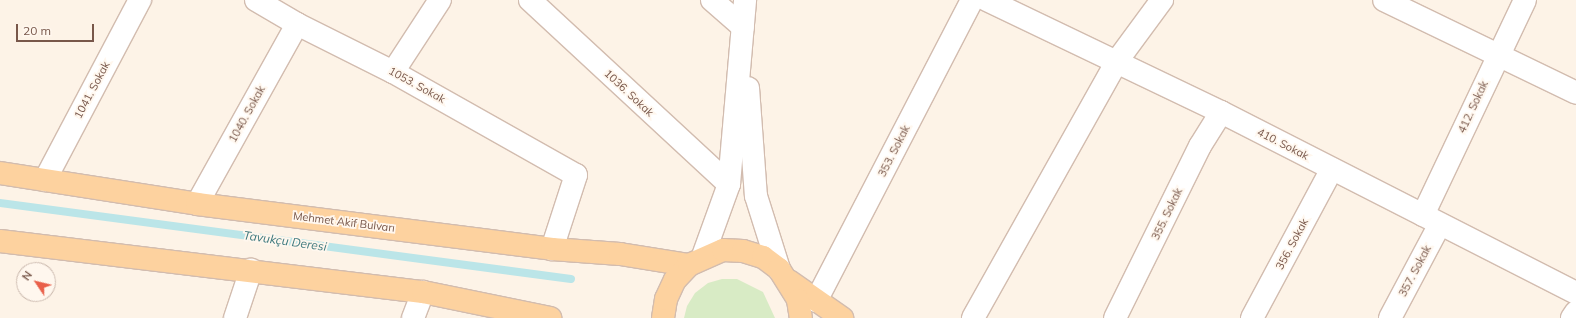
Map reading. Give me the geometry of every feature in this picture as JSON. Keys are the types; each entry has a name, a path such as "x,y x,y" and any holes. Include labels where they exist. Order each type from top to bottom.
{"main road":[{"name":"Mehmet Akif Bulvarı","path":"0,173 197,204 552,248 696,261"},
{"path":"0,241 251,270 423,292 550,318"},
{"path":"663,318 666,299 675,280 696,261 723,250 743,251 763,257 816,301 842,318"},
{"path":"784,275 798,300 800,318"}],"street":[{"name":"1041. Sokak","path":"45,180 140,0"},
{"name":"1053. Sokak","path":"256,0 297,24 393,72 576,175 552,248"},
{"path":"393,72 440,0"},
{"name":"1036. Sokak","path":"530,0 728,184"},
{"path":"712,0 743,27 756,196 784,275"},
{"path":"696,261 728,184 745,0"},
{"name":"353. Sokak","path":"816,301 972,0"},
{"name":"410. Sokak","path":"987,0 1221,112 1576,294"},
{"path":"973,318 1117,61 1162,0"},
{"path":"1384,0 1496,56 1576,93"},
{"name":"412. Sokak","path":"1431,220 1496,56 1525,0"},
{"name":"1040. Sokak","path":"197,204 297,24"},
{"name":"355. Sokak","path":"1115,318 1200,146 1221,112"},
{"name":"356. Sokak","path":"1252,318 1332,169"},
{"name":"357. Sokak","path":"1390,318 1431,220"},
{"path":"235,318 251,270"},
{"path":"413,318 423,292"},
{"path":"1572,318 1576,312"}],"green space":[{"path":"722,279 737,279 763,292 775,318 684,318 687,306 695,293 708,283"}],"waterway":[{"name":"Tavukçu Deresi","path":"0,203 571,279"}]}
